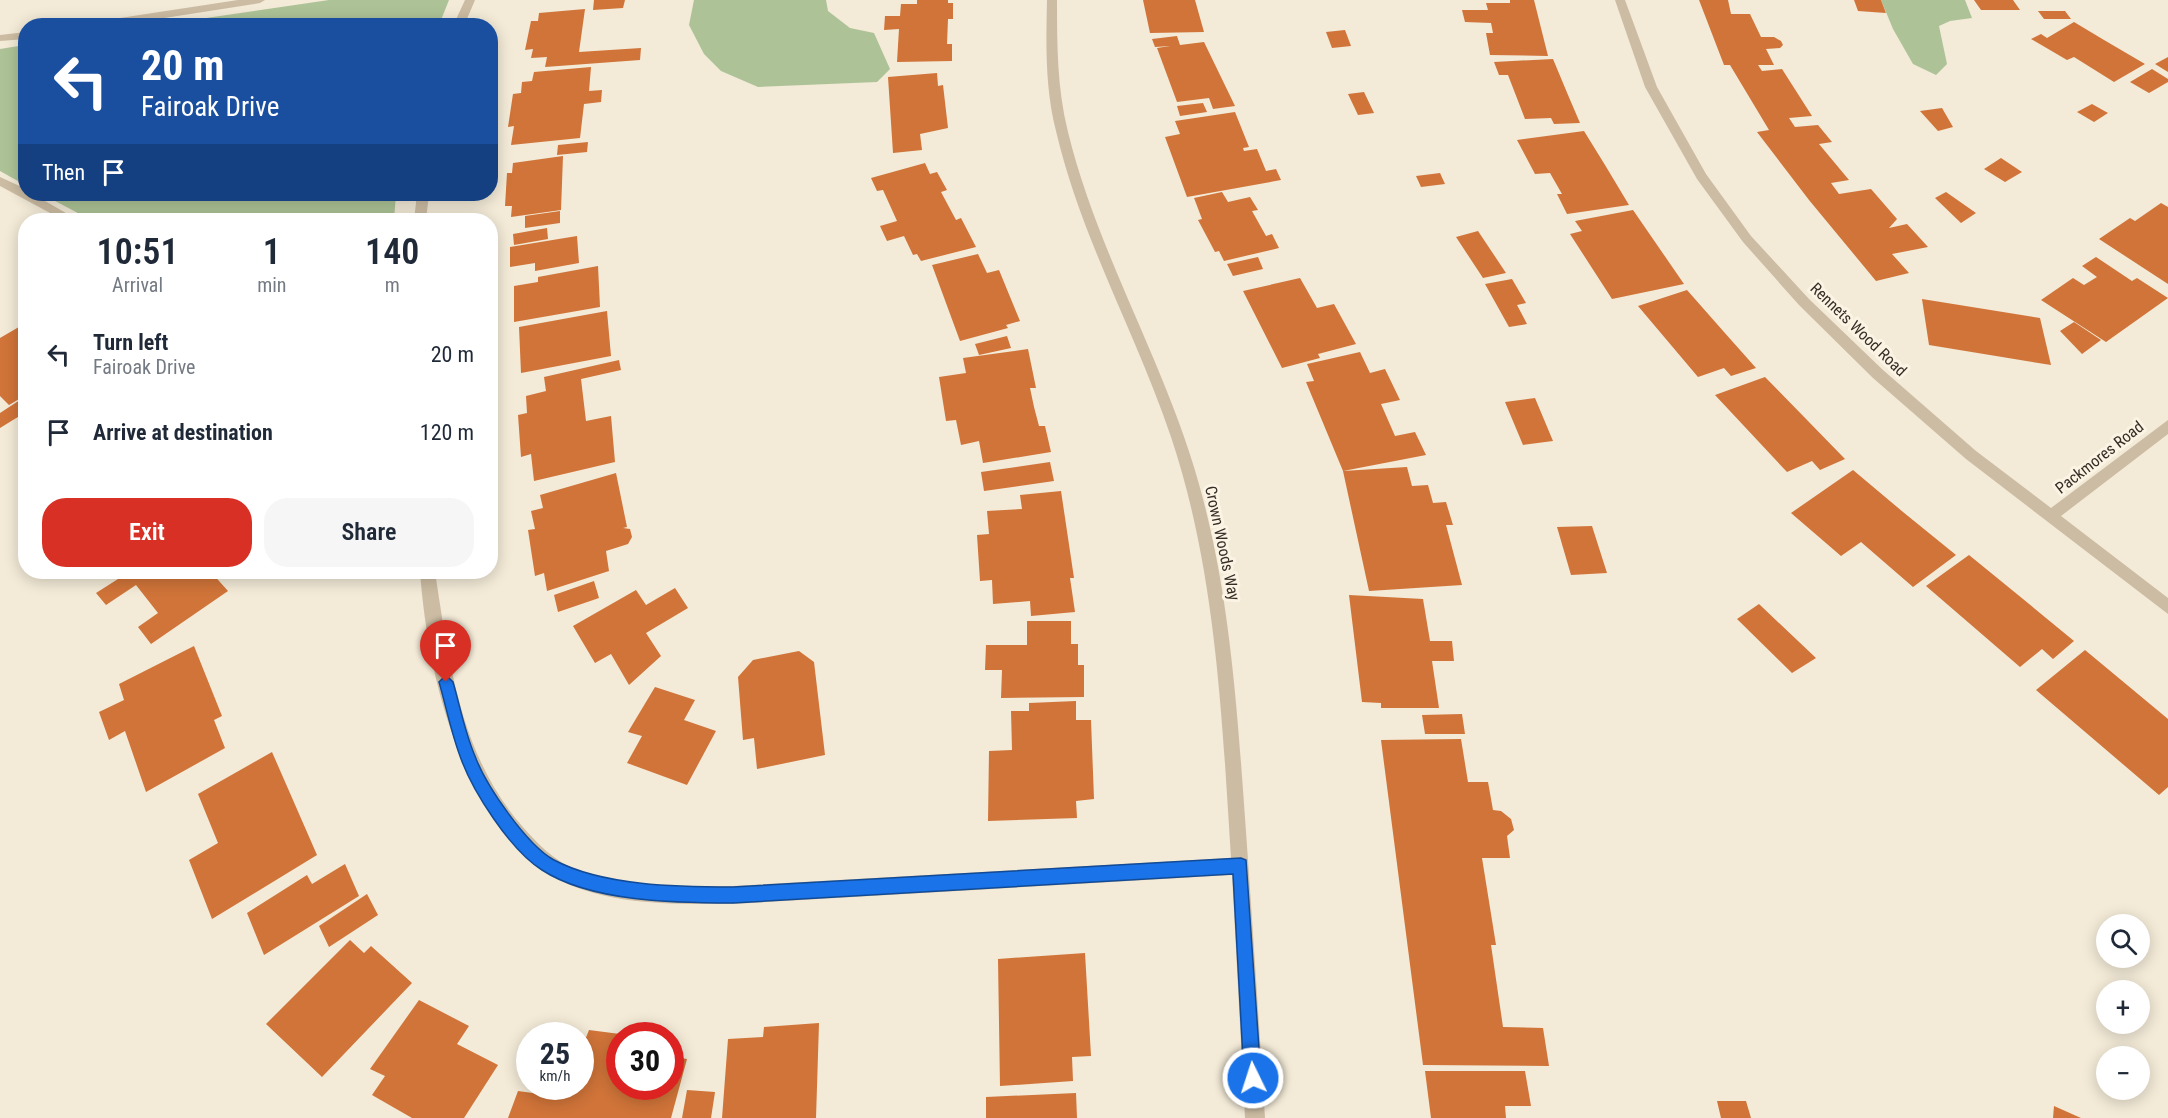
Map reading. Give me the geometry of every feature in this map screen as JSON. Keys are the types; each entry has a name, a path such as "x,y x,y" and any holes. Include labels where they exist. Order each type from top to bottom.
{"street":[{"path":"140,18 260,0"},
{"path":"462,18 470,0"},
{"name":"Crown Woods Way","path":"1052,0 1052,66 1056,111 1069,158 1091,230 1157,377 1194,488 1208,548 1221,628 1241,866 1255,1118"},
{"name":"Rennets Wood Road","path":"1620,0 1651,87 1701,176 1747,239 1804,302 1878,374 1971,455 2168,607"},
{"path":"0,38 18,35"},
{"path":"0,182 18,192"},
{"path":"36,201 59,213"},
{"name":"Packmores Road","path":"2051,516 2168,426"},
{"path":"428,579 450,700 467,757 482,787 510,828 546,864 577,879 668,895 733,895 1241,866"}],"green space":[{"path":"329,0 449,0 442,18 206,18"},
{"path":"694,0 826,0 828,11 850,28 874,33 890,69 877,82 758,87 721,71 704,54 689,25"},
{"path":"1881,0 1965,0 1972,18 1950,21 1939,26 1947,64 1936,75 1913,64 1893,29"},
{"path":"18,46 18,181 0,171 0,49"},
{"path":"55,201 395,201 395,213 78,213"}],"building":[{"path":"594,0 625,0 623,8 593,10"},
{"path":"917,0 948,0 948,3 953,3 953,19 948,19 947,44 952,44 952,61 897,62 899,29 884,30 885,16 900,16 901,4 917,4"},
{"path":"1143,0 1195,0 1204,32 1150,33"},
{"path":"1510,0 1534,0 1548,56 1490,55 1486,33 1493,33 1491,23 1465,22 1462,10 1488,10 1486,3 1510,3"},
{"path":"1699,0 1728,0 1731,14 1750,14 1761,37 1774,37 1781,41 1783,45 1780,48 1766,49 1774,65 1758,65 1762,71 1782,69 1812,116 1789,118 1795,127 1818,125 1832,142 1819,144 1849,180 1831,183 1839,194 1871,189 1897,219 1889,228 1907,224 1928,247 1892,254 1909,273 1876,281 1809,200 1757,132 1769,130 1730,65 1724,65"},
{"path":"1854,0 1881,0 1886,13 1858,11"},
{"path":"1974,0 2013,0 2020,10 1981,10"},
{"path":"585,9 579,52 641,48 640,60 545,67 547,57 531,58 533,49 525,50 531,21 538,21 539,13"},
{"path":"2038,11 2065,11 2071,19 2044,19"},
{"path":"2074,22 2145,64 2114,82 2074,57 2067,60 2031,39 2041,34 2047,38"},
{"path":"1345,30 1351,46 1332,48 1326,32"},
{"path":"1177,36 1180,45 1204,42 1235,106 1213,109 1209,98 1177,102 1157,48 1170,46 1155,47 1152,39"},
{"path":"2168,57 2168,72 2155,64"},
{"path":"1553,59 1580,123 1554,124 1551,118 1525,119 1508,75 1499,75 1494,62"},
{"path":"591,67 589,91 602,90 601,102 584,104 580,138 511,145 514,126 508,127 513,94 521,93 522,82 532,81 534,72"},
{"path":"2152,69 2168,79 2168,82 2149,93 2130,82"},
{"path":"937,73 938,86 943,85 948,128 920,134 922,150 893,153 888,77"},
{"path":"1364,92 1374,113 1358,115 1348,94"},
{"path":"1203,103 1207,112 1180,116 1177,106"},
{"path":"2092,104 2108,113 2094,122 2077,112"},
{"path":"1942,108 1953,127 1938,131 1920,111"},
{"path":"1235,112 1249,147 1243,148 1244,151 1257,149 1266,171 1276,169 1281,180 1187,197 1165,137 1180,134 1175,121"},
{"path":"1584,131 1629,205 1567,214 1557,194 1562,194 1550,173 1535,174 1517,140"},
{"path":"588,142 587,152 557,155 558,145"},
{"path":"563,156 561,210 511,217 512,206 505,206 507,173 512,173 513,163"},
{"path":"2001,158 2022,172 2005,182 1984,169"},
{"path":"925,163 930,174 937,172 947,190 941,192 956,220 961,218 976,247 921,261 917,254 913,255 904,236 887,241 880,226 897,221 883,190 877,191 871,178"},
{"path":"1440,173 1445,184 1421,187 1416,176"},
{"path":"1222,192 1228,202 1250,197 1258,210 1252,211 1266,236 1272,234 1279,248 1224,261 1219,251 1215,252 1198,220 1202,219 1194,198"},
{"path":"1946,192 1976,213 1961,223 1935,198"},
{"path":"2161,203 2168,207 2168,284 2099,239 2130,218 2135,221"},
{"path":"1633,210 1684,284 1612,299 1570,234 1582,231 1575,221"},
{"path":"560,211 560,223 525,228 525,216"},
{"path":"547,228 548,239 514,245 513,234"},
{"path":"1478,231 1506,273 1483,278 1456,237"},
{"path":"577,236 579,263 535,271 535,263 510,267 510,247"},
{"path":"978,254 987,273 999,270 1020,321 1006,325 1008,328 960,341 932,265"},
{"path":"1258,257 1263,269 1233,276 1227,264"},
{"path":"2096,257 2132,281 2137,278 2168,298 2106,342 2041,300 2073,278 2084,285 2097,277 2082,266"},
{"path":"598,266 600,307 514,322 514,286 538,282 538,277"},
{"path":"1300,278 1317,308 1334,304 1356,344 1318,354 1320,358 1282,368 1243,291"},
{"path":"1512,279 1526,303 1517,305 1527,324 1509,327 1485,284"},
{"path":"1687,290 1756,368 1731,376 1724,368 1698,377 1638,306"},
{"path":"1922,299 2040,318 2051,365 1929,345"},
{"path":"607,311 611,356 521,373 519,327"},
{"path":"2074,322 2101,340 2082,354 2060,331"},
{"path":"18,328 18,400 9,405 0,396 0,338"},
{"path":"1007,336 1011,348 979,355 975,344"},
{"path":"1028,349 1036,388 1030,388 1034,407 1039,426 1045,426 1051,452 983,463 979,441 961,445 956,420 946,421 939,377 966,373 963,358"},
{"path":"1360,352 1370,373 1385,369 1400,400 1381,404 1395,436 1415,432 1426,455 1343,471 1306,382 1314,381 1307,364"},
{"path":"619,360 621,370 581,379 586,421 611,416 615,462 534,481 531,454 521,457 518,415 527,413 526,396 546,391 544,377"},
{"path":"1765,377 1845,459 1820,470 1812,461 1787,472 1715,395"},
{"path":"1535,398 1553,441 1523,445 1505,402"},
{"path":"18,401 18,417 0,428 0,413"},
{"path":"1050,462 1054,481 984,491 981,472"},
{"path":"1407,467 1412,486 1428,485 1433,503 1446,502 1453,525 1446,525 1462,585 1369,591 1343,471"},
{"path":"1853,470 1956,555 1913,587 1861,542 1841,556 1791,513"},
{"path":"616,473 627,527 623,528 630,529 632,537 628,544 606,551 609,571 547,591 544,573 535,576 528,530 535,529 531,511 543,508 540,495"},
{"path":"1061,491 1074,578 1070,578 1075,612 1031,616 1030,601 993,604 992,580 980,581 977,535 989,534 987,511 1022,509 1020,495"},
{"path":"1592,526 1607,573 1571,575 1557,527"},
{"path":"1969,555 2074,641 2053,659 2042,649 2020,667 1926,586"},
{"path":"118,579 217,579 228,591 151,644 138,627 158,613 136,585 106,605 96,593"},
{"path":"594,581 599,598 558,612 554,595"},
{"path":"675,588 688,608 646,633 661,656 629,685 611,654 595,663 573,626 636,590 646,605"},
{"path":"1349,595 1423,599 1430,641 1452,641 1454,661 1432,661 1439,708 1381,708 1381,703 1362,702"},
{"path":"1759,604 1816,658 1792,673 1737,619"},
{"path":"1027,621 1071,621 1071,644 1078,644 1078,665 1084,665 1084,697 1001,698 1002,670 985,670 986,645 1027,645"},
{"path":"194,646 222,716 214,720 225,748 146,792 125,731 109,740 99,712 124,700 119,684"},
{"path":"2085,650 2168,719 2168,787 2159,795 2036,690"},
{"path":"799,651 814,662 825,755 757,769 754,738 743,740 738,677 753,660"},
{"path":"655,687 695,700 684,720 716,731 687,785 627,763 642,736 628,732"},
{"path":"1076,701 1076,720 1091,720 1094,799 1076,801 1077,818 988,821 989,751 1012,750 1011,711 1029,711 1029,703"},
{"path":"1462,714 1465,734 1425,734 1422,715"},
{"path":"1461,739 1468,782 1488,782 1493,810 1501,811 1511,819 1514,830 1507,836 1510,858 1482,858 1496,945 1491,945 1503,1027 1543,1028 1549,1066 1423,1065 1381,740"},
{"path":"272,752 317,855 212,919 189,860 218,843 198,794"},
{"path":"345,864 359,896 264,955 247,913 307,875 312,884"},
{"path":"367,894 378,915 329,947 319,926"},
{"path":"350,940 364,953 371,946 412,983 322,1077 266,1024"},
{"path":"1085,953 1091,1056 1072,1057 1073,1081 1000,1086 998,959"},
{"path":"419,1000 469,1026 457,1044 498,1065 464,1118 412,1118 372,1095 385,1076 370,1069"},
{"path":"819,1023 816,1118 722,1118 728,1039 763,1037 764,1027"},
{"path":"594,1031 606,1032 606,1100 676,1100 671,1118 508,1118 516,1096 516,1100 594,1100"},
{"path":"1425,1071 1525,1071 1531,1106 1505,1106 1506,1118 1431,1118"},
{"path":"687,1090 715,1092 711,1118 682,1118"},
{"path":"1076,1093 1077,1118 986,1118 986,1097"},
{"path":"1717,1101 1746,1101 1751,1118 1721,1118"},
{"path":"2054,1106 2081,1118 2053,1118"}],"route":[{"path":"446,682 467,757 486,796 510,828 546,864 577,879 668,895 733,895 824,888 1241,866 1253,1078"}]}
